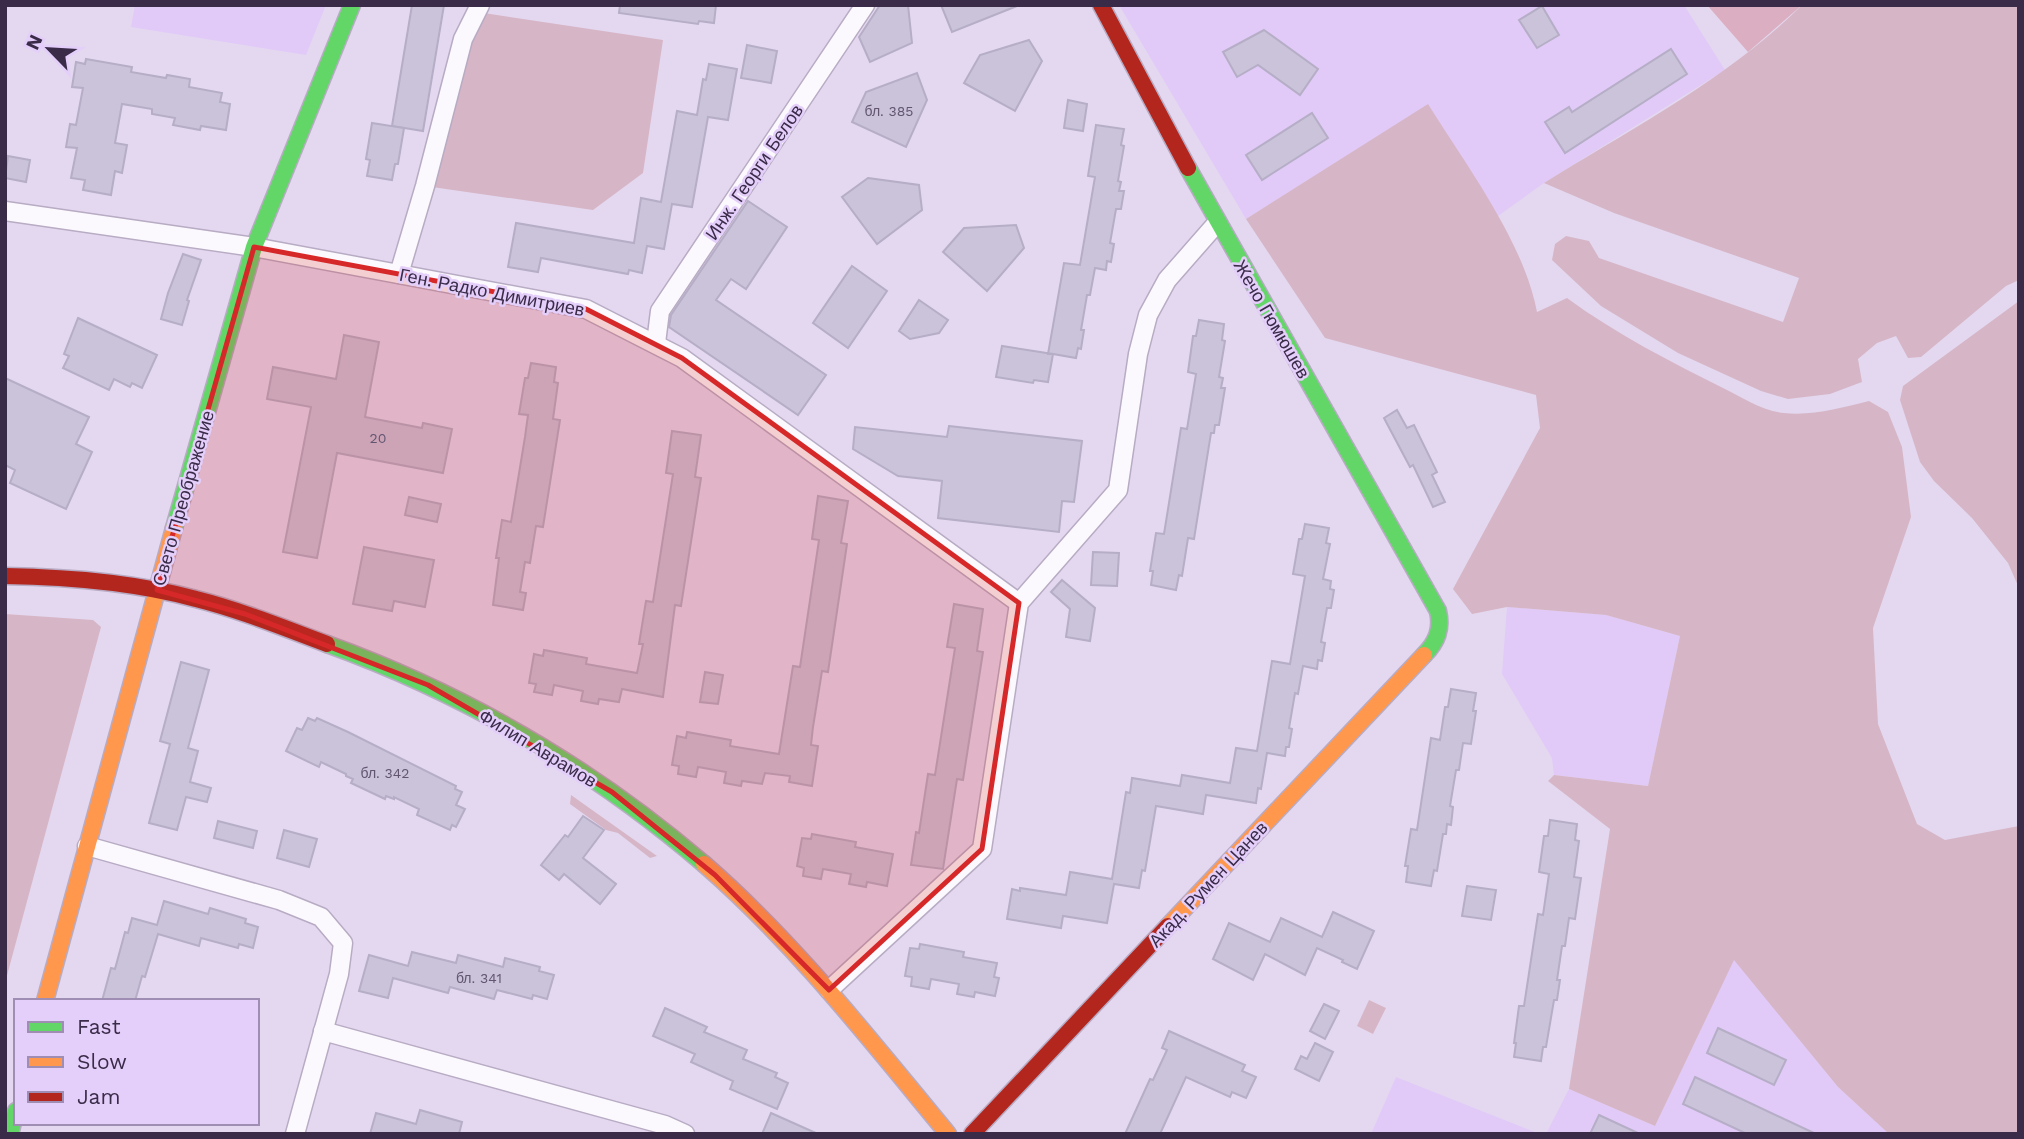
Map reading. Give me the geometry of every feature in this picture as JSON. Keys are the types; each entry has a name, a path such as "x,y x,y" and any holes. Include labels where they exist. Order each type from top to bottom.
{"street":[{"name":"Свето Преображение","path":"46,999 254,247 352,5"},
{"path":"399,274 463,39 480,5"},
{"name":"Инж. Георги Белов","path":"656,343 660,311 865,5"},
{"name":"Жечо Гюмюшев","path":"1101,5 1217,223 1438,611 1440,632"},
{"name":"Ген. Радко Димитриев","path":"5,211 254,247 586,309 682,358 1020,603"},
{"path":"829,990 982,849 1020,603 1118,490 1138,354 1148,315 1167,280 1217,223"},
{"name":"Филип Аврамов","path":"5,576 50,576 157,590 201,601 339,646 428,685 520,735 612,792 683,846 752,909 829,990 948,1134"},
{"name":"Акад. Румен Цанев","path":"972,1134 1430,649 1440,632"},
{"path":"87,846 279,900 321,917 343,943 340,974 295,1134"},
{"path":"323,1031 665,1125 685,1134"}],"highlighted area":[{"path":"254,247 586,309 682,358 1019,603 982,849 829,990 715,875 612,792 428,685 245,614 157,590"}],"shaded area":[{"path":"135,5 326,5 306,55 131,27"},
{"path":"1119,5 1684,5 1725,70 1544,183 1498,216 1428,105 1246,219"},
{"path":"1707,5 1802,5 1748,52"},
{"path":"1802,5 2019,5 2019,280 2006,286 1921,357 1908,358 1896,336 1877,343 1858,359 1862,382 1830,394 1788,399 1761,391 1678,353 1601,306 1552,260 1555,244 1566,236 1589,241 1599,258 1783,322 1799,278 1614,213 1544,183 1711,79 1773,32"},
{"path":"477,12 663,40 643,173 593,210 425,186"},
{"path":"1428,104 1507,232 1530,285 1537,312 1567,298 1644,347 1768,410 1805,413 1869,401 1888,412 1902,447 1911,517 1873,628 1878,724 1917,824 1945,840 2019,826 2019,1134 1889,1134 1838,1087 1734,960 1655,1126 1569,1089 1610,829 1548,781 1554,775 1648,786 1680,636 1606,615 1507,607 1472,614 1453,589 1540,428 1536,395 1325,338 1246,219"},
{"path":"2019,301 2019,588 2008,563 1972,518 1934,481 1920,462 1900,400 1903,386"},
{"path":"1507,607 1606,615 1680,636 1648,786 1554,775 1552,758 1502,674"},
{"path":"5,614 93,620 101,627 5,983"},
{"path":"571,795 657,856 650,858 618,833 606,830 570,804"},
{"path":"1734,959 1838,1087 1889,1134 1546,1134 1569,1089 1655,1126"},
{"path":"1369,1000 1386,1008 1373,1034 1357,1026"},
{"path":"1396,1077 1540,1134 1371,1134"}],"building":[{"path":"412,5 444,5 423,131 392,126"},
{"path":"620,5 716,5 714,23 699,21 698,24 619,13"},
{"path":"880,5 908,5 912,43 870,62 859,37"},
{"path":"941,5 1017,5 1017,6 952,32"},
{"path":"1542,6 1559,35 1537,48 1519,20"},
{"path":"1264,30 1318,69 1300,95 1258,65 1237,77 1223,52"},
{"path":"1029,40 1042,61 1015,111 964,83 980,55"},
{"path":"747,45 777,51 771,83 741,78"},
{"path":"1671,49 1687,74 1565,153 1545,122 1569,107 1572,112"},
{"path":"86,59 132,67 131,72 190,79 189,87 222,93 220,102 230,104 226,130 201,126 200,130 173,125 175,118 152,114 152,109 122,104 115,143 127,145 122,173 115,171 111,195 83,190 85,180 71,178 77,148 66,147 70,124 76,125 83,88 72,87 76,62 85,64"},
{"path":"709,64 737,69 728,120 708,117 692,207 672,204 664,249 647,246 642,273 629,270 628,274 541,258 538,272 508,267 516,223 634,243 641,198 661,202 677,111 697,115 703,79 706,80"},
{"path":"917,73 927,100 906,147 852,122 866,92"},
{"path":"1068,100 1087,104 1083,131 1064,128"},
{"path":"1312,113 1328,138 1262,180 1246,155"},
{"path":"372,123 404,128 398,164 395,164 392,180 367,176 370,160 366,159"},
{"path":"1096,125 1124,129 1118,181 1121,182 1119,191 1124,191 1121,209 1116,209 1110,243 1114,244 1111,262 1107,261 1106,270 1095,268 1090,295 1087,295 1081,349 1078,348 1076,358 1053,354 1048,382 1034,380 1033,383 996,377 1002,346 1048,353 1064,263 1080,265 1095,177 1088,176"},
{"path":"8,156 30,160 26,182 5,178"},
{"path":"868,178 919,185 922,210 877,244 842,197"},
{"path":"748,201 787,227 746,289 731,279 716,300 826,375 798,415 669,327 671,315"},
{"path":"1016,225 1024,248 987,291 943,252 964,228"},
{"path":"183,254 201,260 187,300 189,301 182,325 161,319"},
{"path":"852,266 887,291 848,348 813,323"},
{"path":"919,300 948,320 939,333 910,339 899,331"},
{"path":"78,318 157,355 142,388 132,383 130,387 114,379 109,390 63,368 69,356 64,354"},
{"path":"1199,320 1224,324 1222,340 1225,341 1219,377 1223,378 1221,388 1225,388 1219,425 1215,425 1214,433 1211,433 1194,539 1188,538 1182,576 1179,575 1176,590 1151,585 1153,571 1150,571 1156,533 1164,534 1181,428 1187,429 1196,374 1188,372 1193,336 1196,336"},
{"path":"344,335 379,342 365,417 422,428 423,423 452,429 443,473 337,453 317,558 283,552 311,407 267,399 273,367 336,379"},
{"path":"531,363 556,367 554,382 558,383 553,419 560,420 543,527 536,526 530,563 525,562 520,592 526,593 523,610 493,605 502,520 511,522 525,437 528,415 519,414 525,378 528,378"},
{"path":"5,378 89,417 76,444 92,452 66,509 10,483 15,470 5,465"},
{"path":"1397,410 1407,428 1414,425 1437,472 1432,475 1445,502 1433,507 1413,465 1410,467 1384,418"},
{"path":"949,426 1082,441 1074,502 1062,501 1059,532 938,518 942,481 898,476 853,449 855,427 947,437"},
{"path":"672,431 701,435 695,477 701,478 681,606 675,605 663,697 622,689 619,702 599,699 598,704 581,701 583,691 554,685 552,695 534,692 536,684 529,683 534,654 543,656 544,650 587,658 586,664 637,673 643,644 639,644 646,601 653,602 673,474 666,473"},
{"path":"818,496 848,501 841,543 847,544 828,672 822,671 813,727 811,745 818,746 812,786 789,782 790,776 765,773 762,784 742,781 741,786 724,783 726,772 698,767 696,777 678,774 679,766 672,765 677,736 686,738 687,732 731,740 730,746 779,754 793,666 800,667 819,540 812,539"},
{"path":"409,497 441,504 437,522 405,515"},
{"path":"1305,524 1329,528 1326,543 1330,544 1323,579 1331,581 1330,589 1334,590 1331,608 1327,608 1321,642 1325,643 1322,661 1318,660 1317,669 1303,666 1298,694 1295,693 1289,747 1286,747 1285,756 1267,753 1256,803 1206,795 1203,814 1156,806 1145,871 1142,870 1139,888 1114,884 1107,923 1063,916 1061,928 1007,919 1012,889 1066,895 1070,872 1112,879 1126,792 1130,793 1132,778 1180,786 1182,775 1230,783 1236,748 1257,751 1272,661 1290,664 1305,576 1293,574 1299,539 1302,539"},
{"path":"364,547 434,560 425,607 394,601 392,611 353,604"},
{"path":"1093,552 1119,553 1117,586 1091,585"},
{"path":"1062,580 1095,608 1090,641 1066,637 1070,609 1051,592"},
{"path":"954,604 983,609 977,651 983,652 963,780 957,779 943,869 911,865 928,774 935,775 955,648 947,647"},
{"path":"181,662 209,670 188,748 198,751 190,782 211,788 207,802 186,797 177,830 149,823 170,744 160,741"},
{"path":"705,672 723,675 718,704 700,702"},
{"path":"1451,689 1476,693 1471,744 1463,743 1450,806 1453,807 1451,825 1447,824 1446,834 1443,834 1437,871 1434,870 1431,886 1406,882 1408,866 1405,866 1411,829 1417,830 1431,738 1440,740"},
{"path":"308,718 315,721 317,718 348,732 456,786 455,789 462,792 456,805 465,809 456,827 452,825 450,830 417,815 419,809 394,797 386,796 385,799 351,783 353,779 346,774 321,762 319,767 286,751 297,728 302,730"},
{"path":"583,816 604,830 583,858 616,884 600,904 564,874 559,880 541,865 565,835 568,837"},
{"path":"1550,820 1577,824 1575,840 1579,841 1574,877 1581,878 1575,919 1569,918 1565,946 1562,946 1557,1000 1554,1000 1541,1061 1514,1057 1514,1043 1519,1006 1524,1006 1538,914 1543,915 1549,874 1539,872 1544,836 1548,836"},
{"path":"218,821 257,831 253,848 214,838"},
{"path":"284,830 317,839 309,867 277,858"},
{"path":"812,834 856,842 855,847 893,854 887,886 867,882 866,887 849,884 851,874 823,869 821,879 803,876 804,868 797,866 802,838 811,839"},
{"path":"1467,886 1496,890 1491,920 1462,916"},
{"path":"164,901 208,914 210,908 246,919 245,923 258,927 253,948 239,944 238,948 201,938 199,946 158,934 136,999 103,999 111,968 115,969 125,932 128,933 132,918 157,925"},
{"path":"1333,912 1374,931 1357,969 1317,948 1305,975 1265,954 1253,980 1213,959 1229,923 1270,942 1281,918 1322,937"},
{"path":"920,944 964,952 963,957 997,963 994,977 999,978 995,996 975,992 974,997 957,994 959,984 931,979 929,989 911,986 912,977 905,976 910,948 919,949"},
{"path":"412,952 456,963 458,955 503,967 505,958 540,967 539,971 554,975 547,999 533,995 532,999 497,990 494,999 450,987 448,993 393,978 388,998 359,991 369,955 408,966"},
{"path":"1324,1004 1339,1011 1325,1039 1310,1031"},
{"path":"665,1008 707,1027 704,1032 747,1050 743,1059 777,1073 775,1077 788,1083 777,1109 730,1089 733,1081 691,1062 695,1054 653,1036"},
{"path":"1718,1028 1786,1060 1774,1085 1707,1053"},
{"path":"1169,1031 1245,1065 1242,1071 1256,1077 1246,1098 1232,1092 1230,1097 1186,1077 1160,1134 1125,1134 1150,1079 1153,1080 1167,1050 1162,1048"},
{"path":"1315,1043 1333,1052 1319,1081 1295,1069 1301,1056 1307,1059"},
{"path":"1695,1077 1816,1134 1747,1134 1683,1104"},
{"path":"420,1110 462,1122 459,1134 370,1134 376,1113 416,1124"},
{"path":"771,1113 818,1134 762,1134"},
{"path":"1599,1115 1640,1134 1590,1134"}],"traffic: fast":[{"path":"174,528 254,247 352,5"},
{"path":"1188,168 1438,611 1437,635 1424,655"},
{"path":"327,644 429,686 526,737 618,797 704,864"},
{"path":"10,1134 14,1119"}],"traffic: slow":[{"path":"46,999 174,528"},
{"path":"1168,926 1424,655"},
{"path":"704,864 770,926 801,960 948,1134"}],"traffic: jam":[{"path":"1101,5 1188,168"},
{"path":"5,576 101,582 173,593 229,608 327,644"},
{"path":"972,1134 1168,926"}]}
